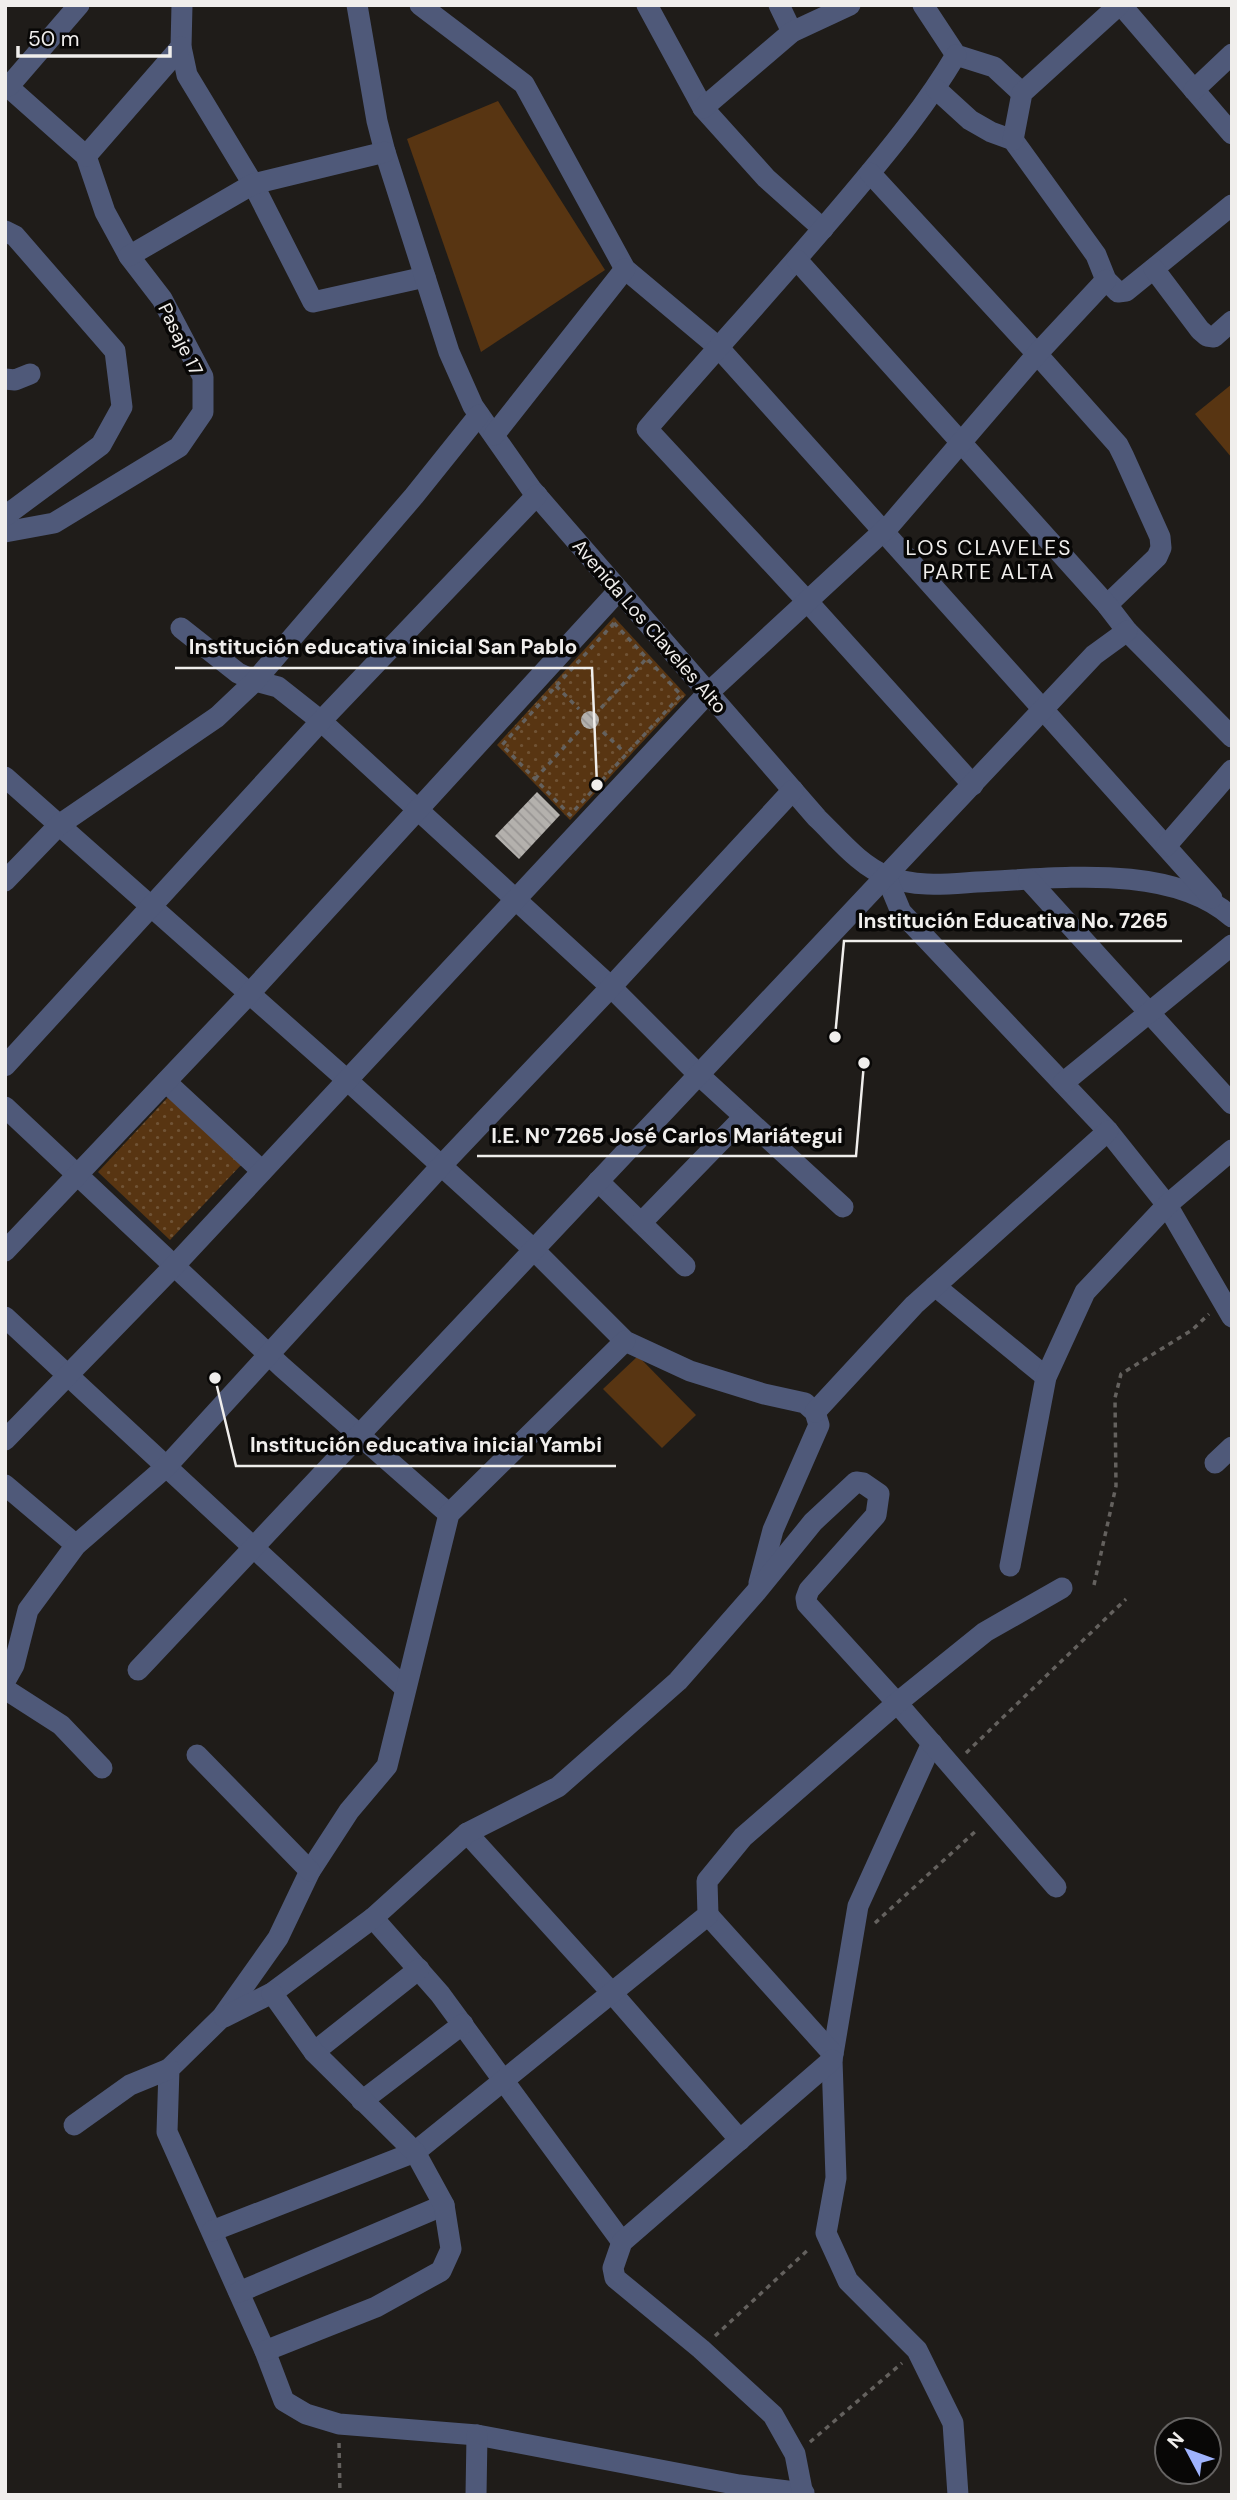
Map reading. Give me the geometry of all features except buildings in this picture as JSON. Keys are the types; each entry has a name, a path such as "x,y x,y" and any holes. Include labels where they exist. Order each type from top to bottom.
{"street":[{"path":"7,85 79,5"},
{"path":"182,5 181,47 187,75 253,184 313,302 425,277"},
{"name":"Avenida Los Claveles Alto","path":"357,5 385,152 449,352 479,415 537,495 817,818 857,857 886,876 923,885 1105,878 1174,885 1225,911"},
{"path":"420,5 524,84 625,269 718,347 1225,911"},
{"path":"648,5 703,108 766,178 823,229"},
{"path":"779,5 792,32"},
{"path":"703,108 792,32 850,5"},
{"path":"922,5 956,55 994,67 1022,93"},
{"path":"1013,140 1022,93 1120,5 1232,134"},
{"path":"86,156 181,47"},
{"path":"1194,90 1232,54"},
{"path":"956,55 936,89 870,173 797,260 647,429 973,785"},
{"name":"Pasaje 17","path":"5,532 54,523 179,447 203,412 203,377 162,299 128,256 105,212 86,156 7,85"},
{"path":"936,89 970,120 1013,140 1096,255 1106,280 1118,292 1126,291 1232,205"},
{"path":"128,256 253,184 385,152"},
{"path":"870,173 1118,445 1160,537 1161,548 1157,557 1107,605"},
{"path":"5,230 15,236 115,351 122,407 101,445 5,516"},
{"path":"797,260 1107,605 1127,631 1232,737"},
{"path":"494,435 625,269"},
{"path":"1153,269 1207,336 1214,337 1232,321"},
{"path":"5,1440 174,1266 708,693 883,531 1037,354 1106,280"},
{"path":"5,379 16,380 30,374"},
{"path":"5,881 59,825 216,717 255,681 414,496 479,415"},
{"path":"5,1066 321,721 537,495"},
{"path":"5,1251 250,993 619,590"},
{"path":"181,628 238,673 278,687 321,721 611,988 700,1076 843,1208"},
{"path":"138,1670 700,1076 1094,654 1127,631"},
{"path":"1166,846 1232,770"},
{"path":"5,777 348,1080 533,1250 625,1341 690,1371 764,1394 804,1403 815,1412 819,1425 773,1530 756,1592"},
{"path":"5,1681 14,1665 27,1610 76,1545 166,1467 441,1166 611,988 793,790"},
{"path":"886,876 901,912 1108,1131 1167,1205 1229,1303"},
{"path":"1029,880 1232,1104"},
{"path":"1063,1083 1232,945"},
{"path":"166,1082 262,1171"},
{"path":"5,1107 269,1354 449,1514"},
{"path":"641,1223 744,1117"},
{"path":"815,1412 914,1305 1108,1131"},
{"path":"1010,1566 1046,1377 1084,1292 1167,1205 1232,1150"},
{"path":"598,1181 685,1266"},
{"path":"935,1286 1046,1377"},
{"path":"5,1317 405,1688"},
{"path":"74,2125 130,2085 169,2069 222,2017 278,1938 310,1871 349,1811 387,1766 449,1514 625,1341"},
{"path":"1215,1463 1232,1447"},
{"path":"222,2017 272,1993 373,1918 467,1833 558,1787 678,1681 813,1522 856,1482 863,1483 879,1494 876,1516 809,1590 807,1604 897,1703 1056,1887"},
{"path":"5,1485 76,1545"},
{"path":"832,2057 708,1915 707,1881 743,1837 897,1703 985,1632 1062,1588"},
{"path":"5,1689 61,1725 102,1768"},
{"path":"932,1743 858,1906 832,2057 836,2178 826,2233 848,2281 917,2350 953,2423 958,2495"},
{"path":"197,1755 310,1871"},
{"path":"467,1833 740,2140"},
{"path":"212,2231 415,2152 708,1915"},
{"path":"373,1918 463,2024 622,2242"},
{"path":"314,2052 419,1969"},
{"path":"265,2351 376,2307 441,2271 451,2249 444,2205 415,2152 314,2052 272,1993"},
{"path":"362,2101 463,2024"},
{"path":"169,2069 167,2132 265,2351 284,2401 306,2414 339,2424 477,2435 739,2485 804,2494 794,2454 773,2415 701,2349 615,2278 613,2268 622,2242 832,2057"},
{"path":"239,2292 444,2205"},
{"path":"476,2495 477,2435"}],"path":[{"path":"614,623 681,695 570,816 502,745 556,686 614,623"},
{"path":"601,708 647,659"},
{"path":"556,686 579,709"},
{"path":"535,779 579,731"},
{"path":"603,732 626,755"},
{"path":"1094,1585 1116,1486 1115,1398 1121,1374 1192,1330 1229,1303"},
{"path":"952,1767 1126,1598"},
{"path":"851,1946 993,1814"},
{"path":"701,2349 826,2233"},
{"path":"794,2454 917,2350"},
{"path":"339,2424 340,2495"}],"shaded area":[{"path":"498,101 605,270 481,352 407,139"},
{"path":"1232,384 1232,458 1195,414"},
{"path":"614,617 686,695 570,820 497,745"},
{"path":"170,1095 242,1164 170,1240 98,1172"},
{"path":"638,1356 696,1415 662,1448 603,1389"}],"place":[{"name":"Institución educativa inicial San Pablo","path":"597,785"},
{"name":"Institución Educativa No. 7265","path":"835,1037"},
{"name":"I.E. Nº 7265 José Carlos Mariátegui","path":"864,1063"},
{"name":"Institución educativa inicial Yambi","path":"215,1378"}],"district":[{"name":"LOS CLAVELES PARTE ALTA","path":"989,560"}]}
